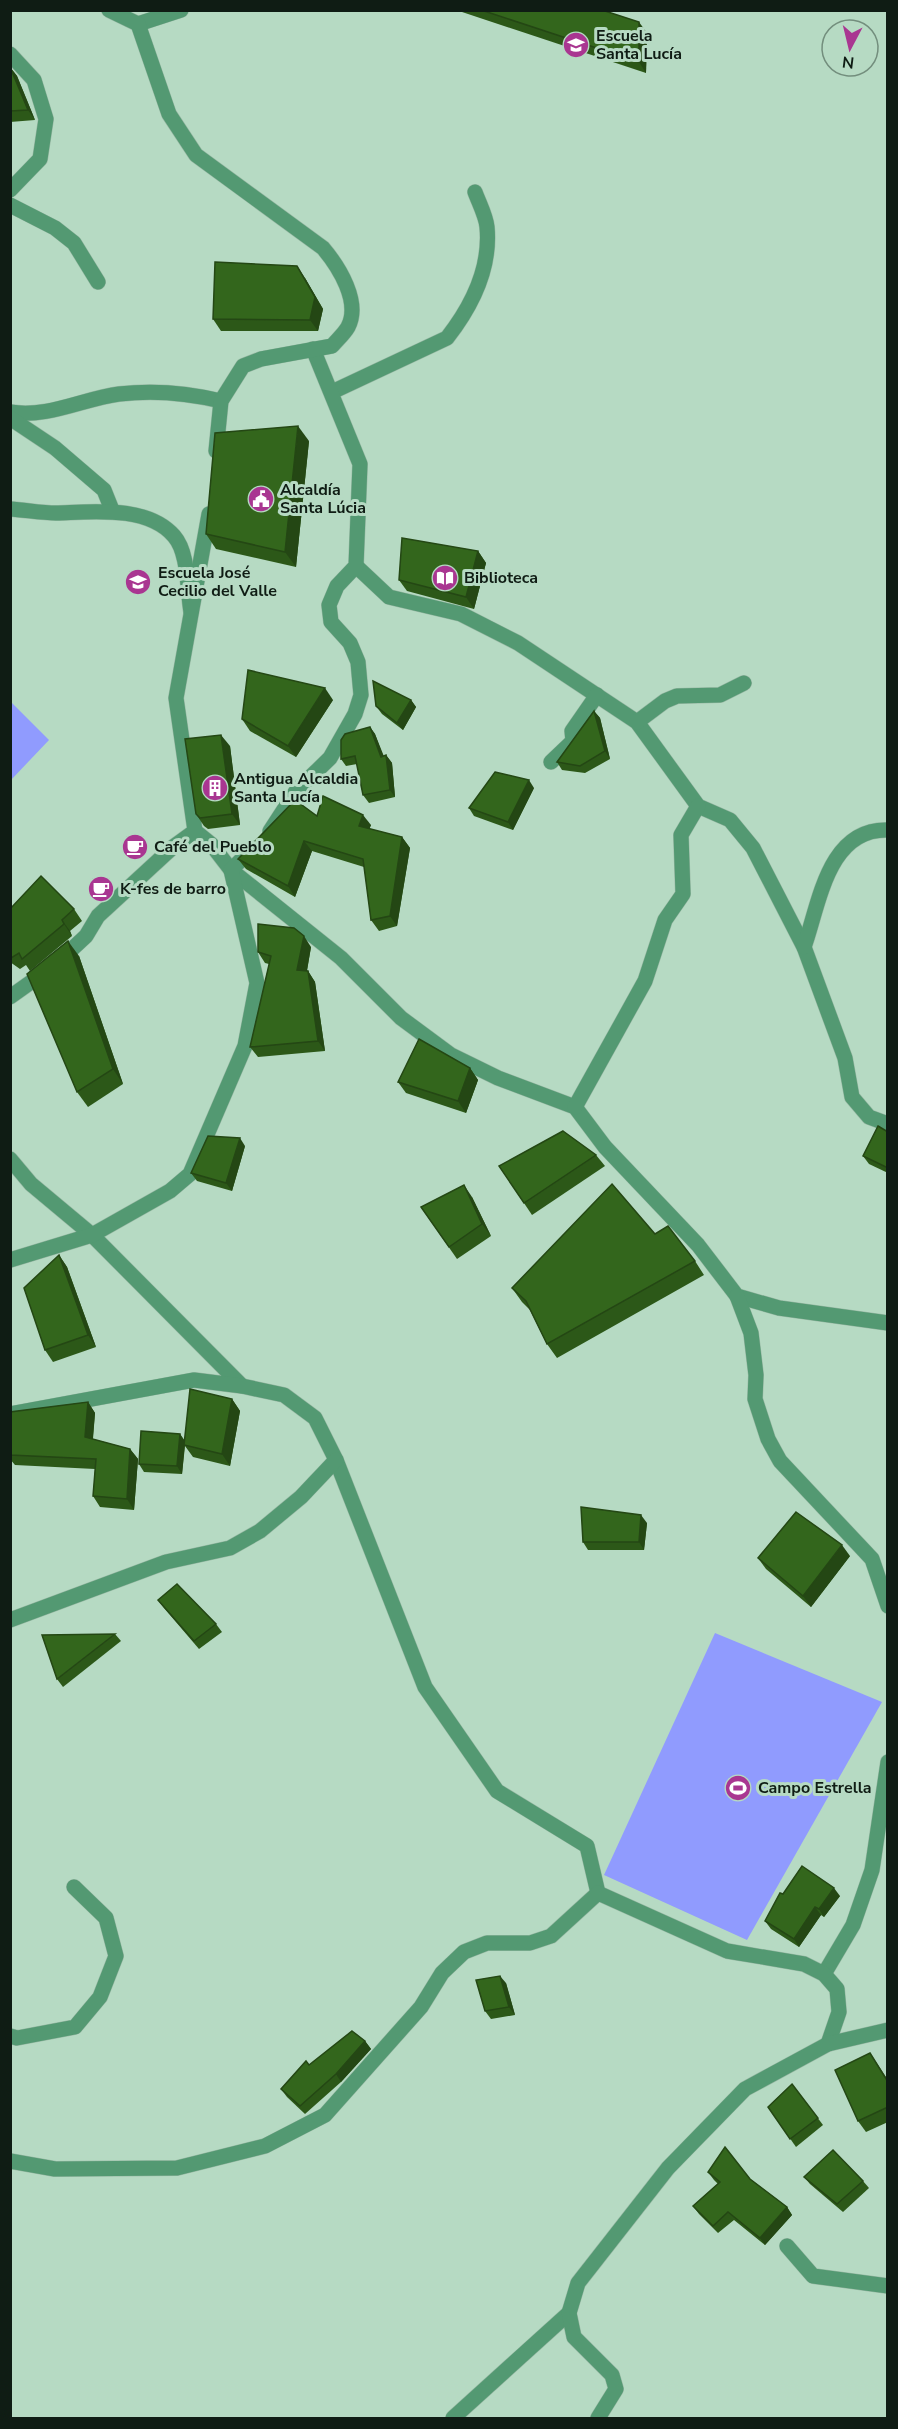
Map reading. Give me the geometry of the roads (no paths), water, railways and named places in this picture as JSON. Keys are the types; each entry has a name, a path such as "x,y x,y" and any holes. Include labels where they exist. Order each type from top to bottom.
{"street":[{"path":"109,10 138,24 181,10"},
{"path":"138,24 169,114 196,155 323,248 339,268 351,297 349,326 332,346 261,358 243,366 221,400 215,468"},
{"path":"10,54 34,80 46,119 40,159 10,190"},
{"path":"332,392 447,338 460,322 478,290 486,261 487,225 475,192"},
{"path":"10,205 55,228 74,243 98,282"},
{"path":"231,870 268,833 296,791 330,758 356,714 361,695 358,662 350,643 331,622 329,605 337,586 356,566 360,464 313,349"},
{"path":"10,412 30,415 119,394 187,393 221,400"},
{"path":"10,418 55,448 104,490 112,510"},
{"path":"211,502 176,698 195,831 211,844 231,870 341,958 401,1018 451,1055 498,1078 575,1107 606,1147 698,1245 737,1296 751,1333 756,1375 755,1399 768,1439 780,1461 872,1559 888,1606"},
{"path":"10,509 55,513 112,510 155,522 174,536 182,550 191,615"},
{"path":"356,566 389,597 461,614 518,643 637,722 698,806 730,820 753,848 804,947 844,1058 852,1097 869,1117 888,1124"},
{"path":"637,722 665,701 676,696 720,694 744,683"},
{"path":"550,762 573,741 572,731 597,695"},
{"path":"575,1107 645,981 665,920 683,894 681,835 698,806"},
{"path":"804,947 814,919 822,884 836,858 856,838 880,830 888,830"},
{"path":"10,997 56,965 86,936 98,916 172,848 195,831"},
{"path":"10,1260 92,1235 170,1191 190,1174 245,1046 257,983 231,870"},
{"path":"10,1159 31,1184 92,1235 242,1386"},
{"path":"737,1296 779,1308 888,1323"},
{"path":"10,1414 194,1380 242,1386 284,1395 315,1418 336,1460 425,1687 497,1791 587,1846 598,1893"},
{"path":"10,1620 166,1562 230,1548 260,1531 301,1497 336,1460"},
{"path":"824,1974 853,1925 872,1870 888,1762"},
{"path":"10,2036 17,2038 75,2027 100,1997 116,1956 106,1918 74,1887"},
{"path":"598,1893 727,1951 804,1964 824,1974 837,1989 839,2012 828,2044"},
{"path":"10,2161 55,2169 177,2168 265,2146 325,2115 421,2007 442,1973 464,1952 487,1943 530,1943 551,1936 598,1893"},
{"path":"598,2418 616,2390 612,2375 574,2337 569,2313 578,2283 675,2160 745,2090 828,2044 888,2030"},
{"path":"787,2246 813,2276 888,2286"},
{"path":"453,2418 569,2313"}],"place":[{"name":"Escuela Santa Lucía","path":"576,45"},
{"name":"Alcaldía Santa Lúcia","path":"261,499"},
{"name":"Biblioteca","path":"445,578"},
{"name":"Escuela José Cecilio del Valle","path":"138,582"},
{"name":"Antigua Alcaldia Santa Lucía","path":"215,788"},
{"name":"Café del Pueblo","path":"135,847"},
{"name":"K-fes de barro","path":"101,889"},
{"name":"Campo Estrella","path":"738,1788"}]}
